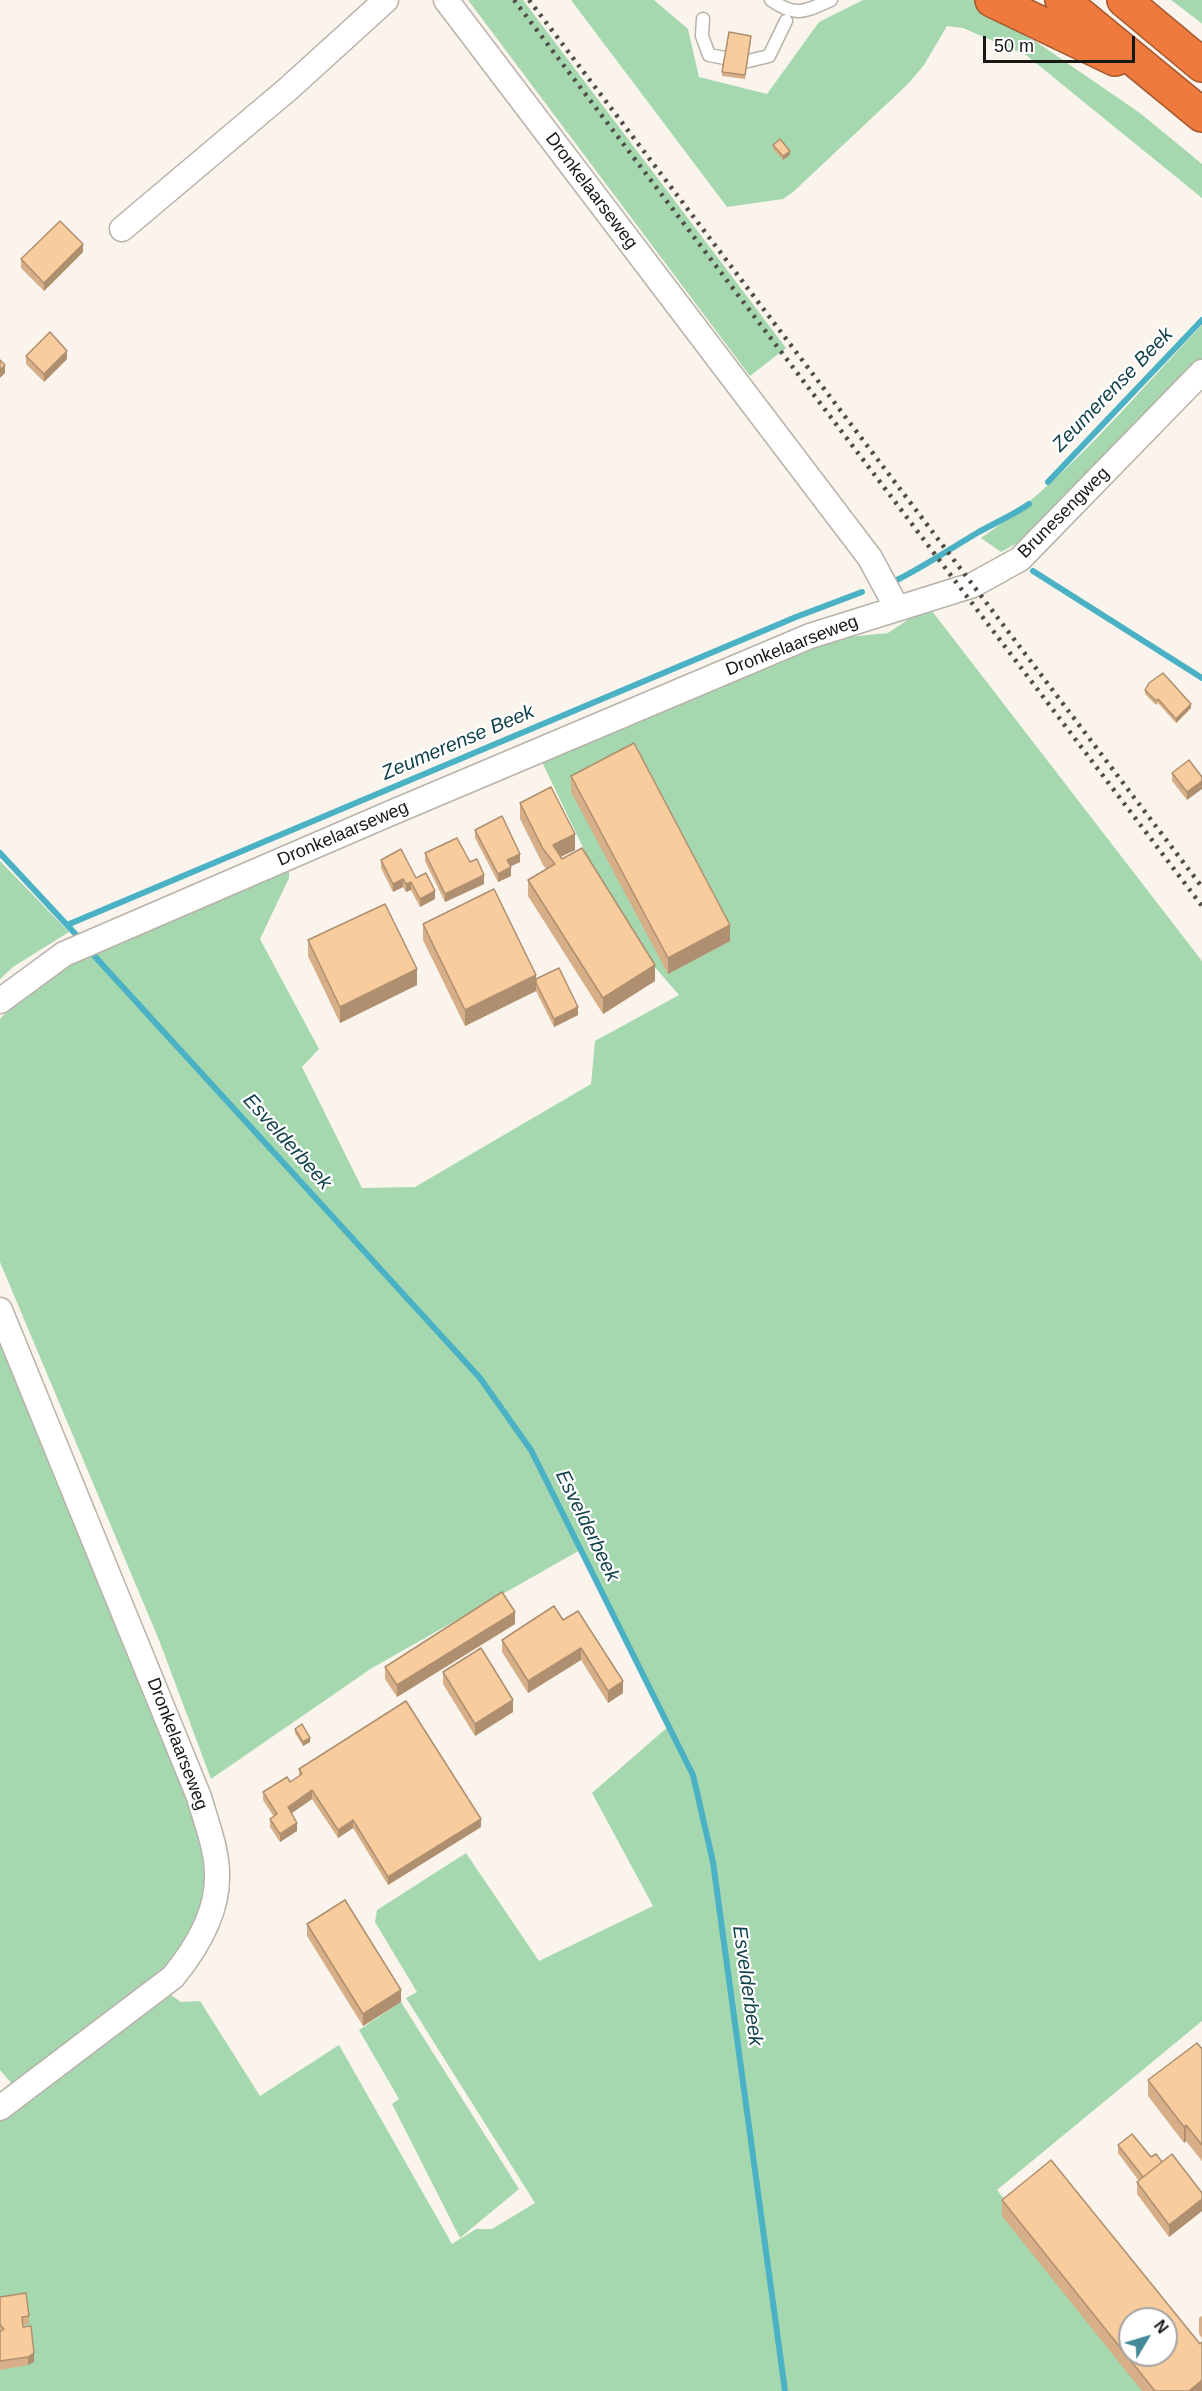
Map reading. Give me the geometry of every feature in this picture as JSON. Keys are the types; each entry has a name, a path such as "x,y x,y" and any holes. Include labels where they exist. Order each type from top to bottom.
{"highway":[{"path":"992,0 1155,77"},
{"path":"1062,0 1202,116"},
{"path":"1124,0 1202,65"}],"street":[{"path":"122,229 288,89 386,0"},
{"name":"Dronkelaarseweg","path":"0,1001 64,954 100,938 810,636 897,608 870,558 446,0"},
{"name":"Brunesengweg","path":"897,608 973,585 1020,559 1202,372"},
{"name":"Dronkelaarseweg","path":"0,1310 106,1563 198,1797 212,1841 218,1878 208,1919 194,1950 173,1977 2,2103"}],"lane":[{"path":"771,0 783,9 802,12 831,0"},
{"path":"703,19 702,36 709,55 725,58"},
{"path":"748,61 769,56 786,21"}],"green space":[{"path":"468,0 523,0 786,348 750,376"},
{"path":"571,0 654,0 688,29 699,77 767,94 819,22 863,0 975,0 1005,24 1038,43 1140,113 1202,164 1202,198 1026,55 963,28 947,26 924,65 908,84 792,193 783,199 727,207"},
{"path":"1171,0 1202,0 1202,24 1200,22"},
{"path":"1202,325 1202,360 1026,538 1001,552 981,538 1042,491 1070,465"},
{"path":"932,611 1202,961 1202,2021 997,2190 1118,2340 1118,2367 1140,2367 1159,2391 0,2391 0,2120 168,1993 181,2002 200,2001 260,2096 339,2045 452,2244 476,2229 492,2229 535,2203 406,1998 417,1992 375,1922 377,1910 466,1853 539,1961 653,1906 592,1793 670,1725 582,1549 372,1668 211,1779 159,1640 0,1262 0,1019 34,988 73,964 289,868 289,878 260,939 319,1049 302,1067 362,1188 415,1187 591,1084 595,1041 679,995 622,929 541,760 789,654 838,638 888,633 912,617"},
{"path":"0,861 69,932 13,967 0,979"},
{"path":"0,1341 193,1815 208,1871 202,1910 187,1939 162,1971 12,2084 0,2070"},
{"path":"401,2002 519,2189 460,2238 392,2104 399,2099 359,2030"}],"building":[{"path":"729,32 751,36 745,75 722,72"},
{"path":"780,139 790,151 783,156 773,145"},
{"path":"60,221 83,244 44,283 21,259"},
{"path":"50,332 67,351 44,374 26,356"},
{"path":"0,360 5,365 0,370"},
{"path":"1163,673 1191,704 1176,719 1158,699 1156,701 1145,690 1149,683"},
{"path":"634,743 730,925 668,958 571,776"},
{"path":"1189,760 1202,777 1202,781 1187,792 1172,773"},
{"path":"551,787 575,834 553,845 562,859 582,848 655,965 603,998 528,880 555,864 543,849 520,803"},
{"path":"502,816 520,854 507,860 511,867 498,874 475,830"},
{"path":"457,838 470,862 477,859 484,875 445,894 425,853"},
{"path":"401,849 416,878 426,873 435,891 420,899 411,882 406,884 403,879 393,884 381,860"},
{"path":"494,889 536,975 465,1010 423,924"},
{"path":"385,904 417,969 340,1007 308,940"},
{"path":"559,968 578,1007 554,1019 536,979"},
{"path":"502,1592 515,1612 397,1685 385,1667"},
{"path":"554,1606 563,1620 578,1611 623,1681 608,1691 581,1648 528,1681 502,1640"},
{"path":"481,1648 513,1700 475,1724 443,1672"},
{"path":"406,1701 481,1819 388,1877 353,1820 338,1830 312,1790 288,1807 297,1823 280,1834 270,1819 277,1814 263,1792 287,1777 290,1782 302,1774 299,1769"},
{"path":"302,1724 310,1738 303,1742 295,1729"},
{"path":"345,1900 401,1990 363,2014 307,1924"},
{"path":"1197,2043 1202,2049 1202,2145 1186,2125 1184,2127 1148,2080"},
{"path":"1132,2134 1151,2157 1156,2154 1162,2162 1143,2177 1118,2145"},
{"path":"1172,2154 1202,2193 1202,2199 1169,2225 1137,2182"},
{"path":"1051,2160 1170,2307 1118,2307 1118,2345 1002,2200"},
{"path":"26,2293 29,2316 22,2317 23,2327 31,2326 34,2353 28,2357 0,2361 0,2332 4,2329 0,2325 0,2297"},
{"path":"1178,2317 1200,2344 1202,2342 1202,2380 1189,2391 1155,2391 1136,2367 1178,2367"}],"waterway":[{"name":"Zeumerense Beek","path":"1048,482 1202,320"},
{"name":"Zeumerense Beek","path":"897,580 1029,504"},
{"path":"1033,571 1202,678"},
{"name":"Zeumerense Beek","path":"67,925 796,617 862,592"},
{"name":"Esvelderbeek","path":"0,853 82,941"},
{"name":"Esvelderbeek","path":"88,949 480,1378 531,1450 693,1775 713,1862 785,2391"}],"railway":[{"path":"514,0 1202,906"},
{"path":"529,0 1202,887"}]}
